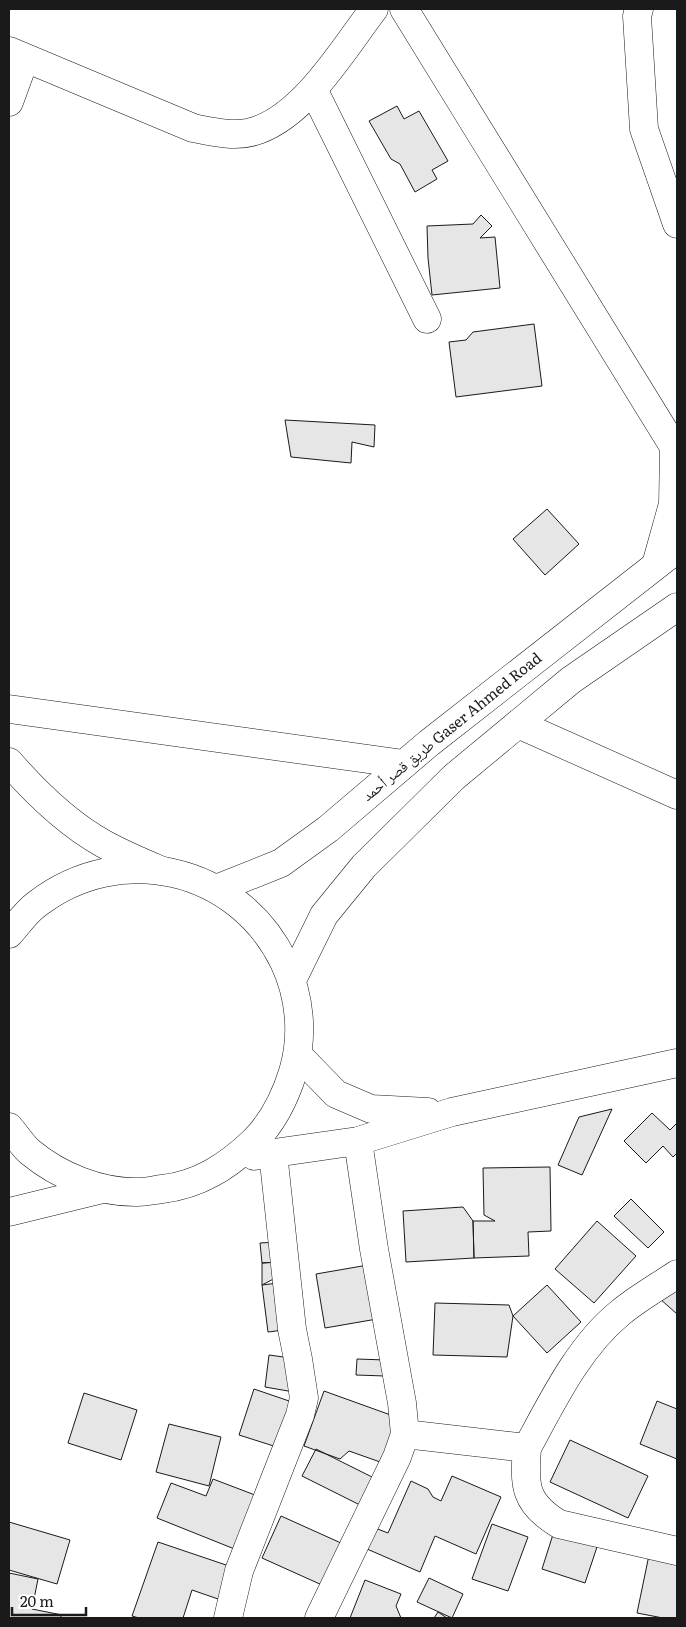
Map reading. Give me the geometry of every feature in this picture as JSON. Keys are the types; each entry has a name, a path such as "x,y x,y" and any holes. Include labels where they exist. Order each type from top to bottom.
{"street":[{"path":"9,102 17,55 193,128 225,134 257,131 286,115 313,89 374,9"},
{"path":"404,9 676,448 673,504 656,565"},
{"path":"639,9 637,16 644,129 677,224"},
{"path":"313,89 427,319"},
{"name":"طريق قصر أحمد Gaser Ahmed Road","path":"216,889 280,864 328,829 428,743 677,549"},
{"path":"292,980 324,914 364,866 454,777 571,680 677,607"},
{"path":"9,709 404,764"},
{"path":"518,724 677,795"},
{"path":"9,762 32,788 70,821 104,844 160,870 189,877 216,889 249,912 275,944 292,980 300,1018 298,1056 286,1095 274,1116 265,1130 235,1159 206,1177 173,1188 138,1192 103,1188 64,1175 30,1152 9,1127"},
{"path":"9,934 36,905 74,882 116,870 160,870"},
{"path":"298,1056 336,1094 371,1109 452,1112"},
{"path":"235,1159 358,1140 452,1112 677,1063"},
{"path":"319,1618 397,1457 405,1434 402,1403 374,1249 358,1140"},
{"path":"228,1618 239,1572 300,1415 304,1398 292,1329 273,1154"},
{"path":"9,1214 103,1188"},
{"path":"677,1274 620,1313 593,1340 564,1382 528,1448 525,1471 526,1487 532,1501 547,1517 559,1524 677,1551"},
{"path":"405,1434 528,1448"}],"building":[{"path":"397,106 404,119 419,111 448,161 432,170 437,179 415,192 400,164 391,159 369,121"},
{"path":"481,215 492,226 480,238 495,237 500,288 432,295 427,226 473,224"},
{"path":"534,324 542,386 456,397 449,342 466,340 473,332"},
{"path":"285,420 375,425 374,447 352,442 351,463 291,457"},
{"path":"547,509 579,544 545,575 513,539"},
{"path":"612,1109 582,1175 558,1165 579,1117"},
{"path":"652,1113 670,1130 677,1123 677,1153 673,1157 663,1146 646,1163 624,1141"},
{"path":"550,1167 551,1231 528,1232 529,1256 474,1258 473,1221 495,1221 484,1215 483,1168"},
{"path":"631,1199 664,1232 648,1248 614,1216"},
{"path":"463,1207 473,1221 474,1258 406,1262 403,1211"},
{"path":"597,1221 636,1256 594,1303 555,1269"},
{"path":"277,1242 278,1262 262,1263 260,1243"},
{"path":"278,1262 279,1276 262,1285 262,1263"},
{"path":"368,1265 377,1319 325,1328 316,1274"},
{"path":"278,1283 292,1329 268,1332 262,1285"},
{"path":"547,1285 581,1322 547,1353 513,1316"},
{"path":"677,1285 677,1314 659,1298"},
{"path":"435,1303 509,1305 513,1316 507,1357 433,1355"},
{"path":"269,1355 298,1359 294,1392 265,1387"},
{"path":"357,1359 386,1360 385,1376 356,1375"},
{"path":"254,1389 295,1403 280,1448 239,1435"},
{"path":"324,1391 399,1418 383,1463 349,1451 340,1459 304,1446"},
{"path":"84,1393 137,1410 121,1460 68,1443"},
{"path":"657,1401 677,1409 677,1459 640,1444"},
{"path":"169,1424 221,1437 209,1486 156,1472"},
{"path":"570,1440 648,1476 628,1518 550,1482"},
{"path":"316,1449 376,1479 362,1506 302,1476"},
{"path":"452,1476 501,1497 476,1554 435,1536 420,1572 367,1549 375,1528 388,1533 411,1481 428,1489 433,1497 441,1501"},
{"path":"213,1479 268,1500 247,1554 157,1518 171,1483 206,1496"},
{"path":"281,1516 341,1543 322,1585 262,1558"},
{"path":"9,1522 70,1540 57,1584 9,1570"},
{"path":"492,1524 528,1537 508,1591 472,1579"},
{"path":"556,1525 582,1542 597,1547 585,1583 542,1569"},
{"path":"158,1542 232,1567 221,1600 192,1590 183,1618 139,1618 132,1616"},
{"path":"649,1555 677,1561 677,1618 663,1618 637,1613"},
{"path":"9,1573 38,1579 32,1609 62,1615 60,1618 9,1618"},
{"path":"429,1578 463,1594 452,1618 417,1602"},
{"path":"365,1580 401,1594 396,1606 401,1618 350,1618"},
{"path":"438,1612 447,1618 434,1618"}]}
